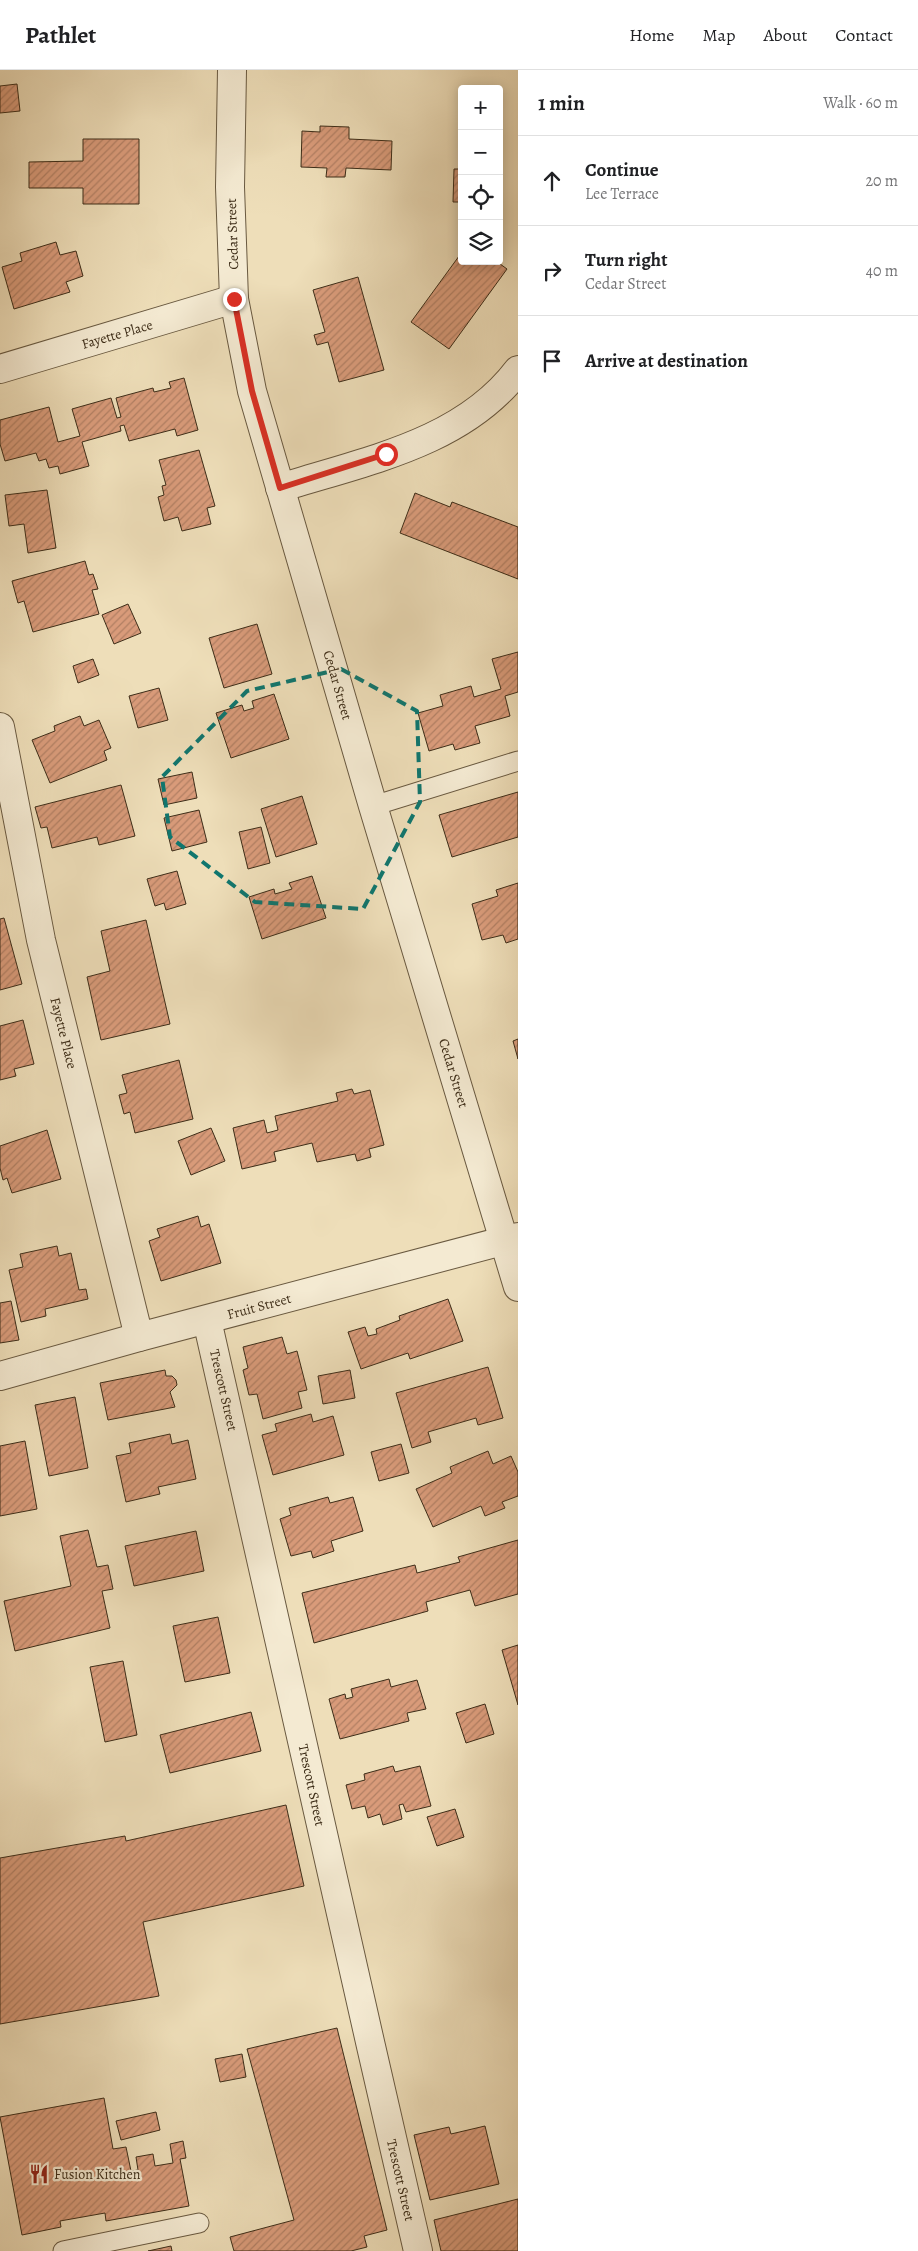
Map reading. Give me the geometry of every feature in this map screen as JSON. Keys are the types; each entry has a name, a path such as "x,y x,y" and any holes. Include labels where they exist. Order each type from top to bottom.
{"street":[{"name":"Cedar Street","path":"232,70 230,187 234,299 252,391 373,806 511,1239 518,1287"},
{"name":"Fayette Place","path":"0,369 234,299"},
{"path":"280,488 438,435 482,406 518,370"},
{"name":"Fayette Place","path":"0,727 41,940 139,1336"},
{"name":"Fruit Street","path":"0,1376 139,1336 208,1320 511,1239"},
{"name":"Trescott Street","path":"208,1320 348,1953 418,2251"}],"lane":[{"path":"373,806 518,761"},
{"path":"63,2251 199,2224"}],"highlighted area":[{"path":"341,669 417,711 420,802 363,909 255,902 170,837 162,777 247,691"}],"building":[{"path":"17,84 20,111 0,113 0,86"},
{"path":"320,126 349,127 349,139 392,141 391,170 346,168 345,177 326,177 327,168 301,167 302,131 320,132"},
{"path":"83,139 139,139 139,204 83,204 83,188 29,188 29,162 83,161"},
{"path":"454,169 458,169 458,202 453,202"},
{"path":"56,242 60,255 76,251 83,276 66,282 70,292 14,309 2,267 22,261 20,253"},
{"path":"458,257 458,265 502,265 507,269 449,349 411,322"},
{"path":"358,277 384,370 339,382 328,342 317,345 314,335 325,332 313,290"},
{"path":"184,378 198,430 177,436 175,429 129,441 124,425 120,426 121,431 82,442 89,466 60,474 58,466 49,468 46,459 39,461 36,453 5,461 0,444 0,420 49,407 58,442 80,436 72,409 111,398 117,418 121,417 116,398 153,388 154,392 171,388 169,382"},
{"path":"199,450 215,506 207,508 211,524 182,531 178,517 164,521 158,497 164,495 162,486 166,485 159,460"},
{"path":"47,490 56,548 28,553 24,524 9,526 5,495"},
{"path":"415,493 450,507 452,502 518,527 518,579 400,533"},
{"path":"85,561 89,575 93,574 98,589 92,590 99,614 33,632 24,601 18,603 12,581"},
{"path":"128,604 141,633 114,644 102,615"},
{"path":"257,624 272,674 224,688 209,638"},
{"path":"518,652 518,692 505,696 510,716 475,726 480,743 455,750 453,744 429,751 418,713 443,706 440,695 471,686 474,697 501,689 492,659"},
{"path":"93,659 99,675 78,683 73,666"},
{"path":"159,688 168,720 138,728 129,696"},
{"path":"274,694 289,739 231,758 216,713 242,705 244,711 254,708 252,701"},
{"path":"80,716 84,726 99,720 111,748 104,751 107,760 50,783 32,740 55,731 54,726"},
{"path":"192,772 197,798 164,805 158,779"},
{"path":"121,785 135,836 99,845 97,837 52,848 47,827 41,828 35,807"},
{"path":"518,792 518,837 452,857 439,815"},
{"path":"302,796 317,844 276,857 261,809"},
{"path":"199,810 207,842 172,851 164,818"},
{"path":"261,827 270,863 248,869 239,832"},
{"path":"177,871 186,904 166,910 164,903 155,906 147,879"},
{"path":"312,876 326,918 262,939 249,897 274,889 275,894 292,889 289,883"},
{"path":"518,883 518,939 506,943 503,935 482,940 472,904 498,896 496,890"},
{"path":"4,918 22,984 0,990 0,919"},
{"path":"146,920 170,1024 101,1040 87,977 110,971 101,931"},
{"path":"23,1020 34,1064 14,1069 16,1076 0,1080 0,1026"},
{"path":"518,1039 518,1059 513,1041"},
{"path":"179,1060 193,1119 135,1133 130,1112 124,1114 119,1095 127,1093 122,1075"},
{"path":"352,1089 354,1094 370,1090 384,1145 369,1149 371,1157 357,1161 355,1154 317,1162 312,1143 274,1152 276,1161 242,1169 233,1128 264,1120 267,1133 278,1130 275,1116 338,1101 336,1093"},
{"path":"211,1128 225,1161 191,1175 178,1141"},
{"path":"47,1130 61,1179 12,1193 7,1178 3,1180 0,1168 0,1146"},
{"path":"198,1216 201,1227 209,1224 221,1263 161,1281 149,1241 160,1237 157,1229"},
{"path":"57,1246 59,1256 71,1253 79,1290 86,1289 88,1299 45,1309 46,1316 21,1322 9,1270 23,1267 20,1254"},
{"path":"448,1299 463,1341 410,1359 408,1353 361,1369 348,1332 365,1327 368,1336 377,1334 376,1329 400,1320 399,1316"},
{"path":"11,1301 19,1340 0,1343 0,1303"},
{"path":"282,1337 287,1354 297,1351 307,1390 298,1392 302,1408 263,1419 257,1394 249,1395 243,1370 248,1368 243,1347"},
{"path":"488,1367 503,1418 478,1425 476,1418 428,1432 431,1442 412,1448 396,1393"},
{"path":"165,1370 166,1376 172,1376 176,1380 177,1385 170,1392 175,1407 108,1420 100,1383"},
{"path":"350,1370 355,1398 323,1404 318,1376"},
{"path":"75,1397 88,1468 49,1476 35,1405"},
{"path":"311,1414 313,1422 333,1416 344,1455 273,1475 262,1435 277,1431 275,1424"},
{"path":"170,1434 172,1444 188,1440 196,1479 158,1487 160,1494 126,1502 116,1456 131,1453 129,1443"},
{"path":"25,1441 37,1509 0,1516 0,1446"},
{"path":"401,1444 409,1473 379,1481 371,1452"},
{"path":"488,1451 493,1464 511,1456 518,1472 518,1496 502,1502 505,1508 485,1516 481,1506 433,1527 416,1489 452,1473 450,1467"},
{"path":"328,1497 330,1503 353,1497 363,1531 331,1541 334,1551 313,1558 311,1551 291,1556 280,1519 291,1515 289,1508"},
{"path":"88,1530 97,1567 108,1565 113,1589 102,1591 110,1628 15,1651 4,1601 71,1586 60,1536"},
{"path":"196,1531 204,1571 134,1586 125,1546"},
{"path":"518,1540 518,1594 475,1606 470,1590 426,1602 428,1611 314,1643 302,1593 415,1565 417,1573 460,1562 458,1557"},
{"path":"218,1617 230,1673 185,1682 173,1626"},
{"path":"518,1645 518,1705 502,1650"},
{"path":"123,1661 137,1735 105,1742 90,1667"},
{"path":"389,1679 391,1687 417,1680 426,1709 407,1713 409,1721 340,1739 329,1699 345,1694 346,1699 353,1697 351,1689"},
{"path":"485,1704 494,1734 466,1743 456,1713"},
{"path":"251,1712 261,1751 170,1773 160,1735"},
{"path":"393,1766 395,1772 420,1766 431,1806 406,1812 403,1804 399,1805 402,1819 383,1825 380,1814 368,1818 365,1806 352,1809 346,1785 365,1780 364,1774"},
{"path":"286,1805 304,1886 143,1922 159,1996 0,2024 0,1858 125,1836 126,1841"},
{"path":"455,1809 464,1837 437,1846 427,1817"},
{"path":"337,2028 387,2230 364,2236 367,2247 351,2251 234,2251 230,2237 294,2220 247,2049"},
{"path":"242,2054 246,2077 220,2082 215,2059"},
{"path":"104,2098 113,2149 126,2147 131,2171 138,2170 136,2157 153,2154 155,2166 173,2163 170,2144 183,2141 186,2158 180,2159 189,2206 106,2221 105,2213 60,2221 61,2227 22,2235 0,2117"},
{"path":"156,2112 160,2130 121,2140 116,2121"},
{"path":"485,2126 499,2184 430,2200 414,2135 449,2127 451,2134"},
{"path":"518,2199 518,2251 441,2251 434,2220"},
{"path":"171,2246 172,2251 148,2251"}],"place":[{"name":"Fusion Kitchen","path":"39,2174"}],"route":[{"path":"234,299 252,391 280,488 386,454"}]}
